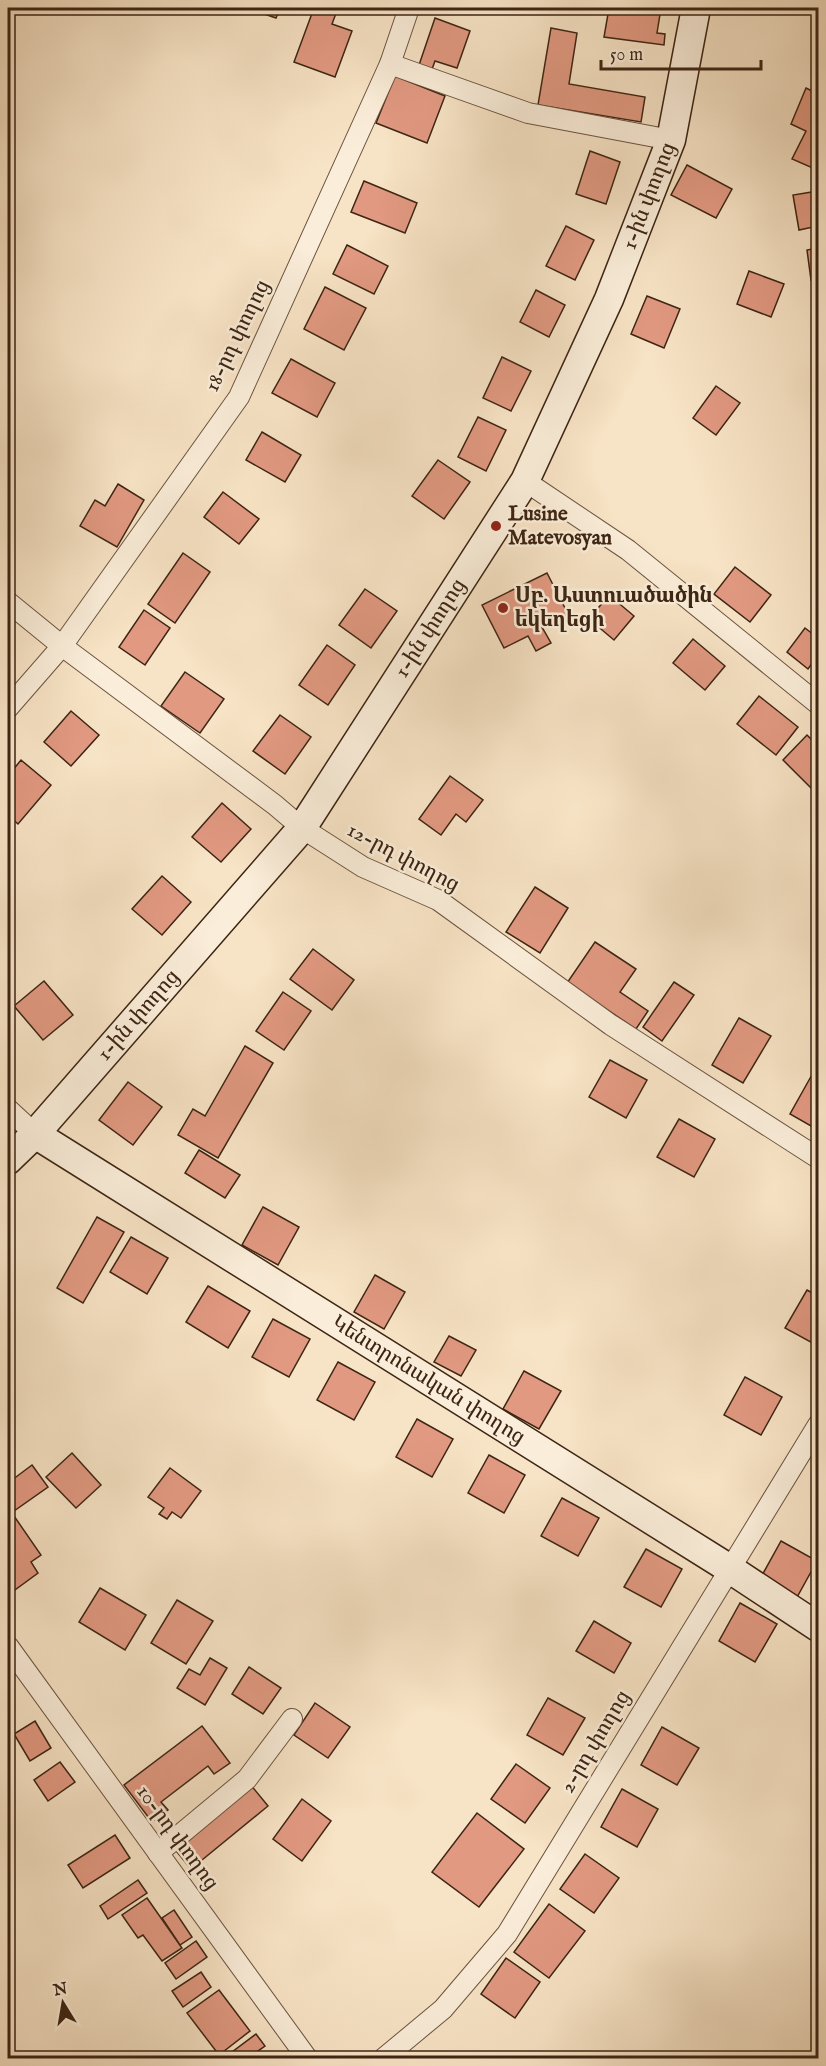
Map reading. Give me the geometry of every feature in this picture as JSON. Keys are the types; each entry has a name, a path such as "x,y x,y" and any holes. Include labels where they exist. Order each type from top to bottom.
{"main road":[{"name":"1-ին փողոց","path":"8,1160 35,1134 302,828 525,481 609,299 671,140 696,8"},
{"name":"Կենտրոնական փողոց","path":"35,1134 819,1627"}],"street":[{"name":"18-րդ փողոց","path":"8,708 62,646 239,397 390,64 408,8"},
{"path":"390,64 528,113 671,140"},
{"path":"525,481 628,549 819,704"},
{"name":"12-րդ փողոց","path":"8,602 62,646 275,805 302,828 363,867 438,900 611,1025 819,1158"},
{"path":"8,1109 35,1134"},
{"name":"2-րդ փողոց","path":"384,2058 443,2009 507,1934 819,1425"},
{"name":"10-րդ փողոց","path":"8,1646 307,2058"},
{"path":"158,1853 247,1779 292,1719"}],"building":[{"path":"247,8 280,8 276,18"},
{"path":"314,8 338,8 332,24 352,31 335,77 294,62"},
{"path":"609,8 661,8 657,33 665,34 664,45 604,37"},
{"path":"744,8 763,8 762,14 744,12"},
{"path":"435,18 470,31 457,68 435,61 431,72 418,68"},
{"path":"551,28 577,33 569,84 645,97 641,122 538,105"},
{"path":"395,76 445,96 427,143 376,123"},
{"path":"806,88 818,94 818,161 815,169 792,159 806,131 791,124"},
{"path":"590,151 620,162 606,204 576,194"},
{"path":"687,165 732,189 716,218 671,195"},
{"path":"364,181 417,203 405,233 351,212"},
{"path":"818,191 818,226 799,230 793,195"},
{"path":"566,226 594,240 575,280 546,266"},
{"path":"347,245 388,266 374,294 333,274"},
{"path":"818,248 818,278 811,280 807,250"},
{"path":"749,271 784,284 771,317 737,304"},
{"path":"325,287 366,308 344,350 304,329"},
{"path":"536,290 565,305 549,337 520,322"},
{"path":"647,296 680,309 664,348 631,334"},
{"path":"502,357 531,371 511,411 483,398"},
{"path":"291,359 335,383 317,417 272,393"},
{"path":"716,386 740,403 716,435 693,418"},
{"path":"478,417 506,430 486,471 458,457"},
{"path":"262,432 301,455 285,482 246,460"},
{"path":"438,460 470,482 444,519 412,496"},
{"path":"118,484 144,500 117,547 80,526 95,500 105,506"},
{"path":"223,492 259,519 239,544 204,517"},
{"path":"183,553 210,572 175,623 148,604"},
{"path":"735,567 771,595 750,622 714,594"},
{"path":"547,573 568,614 542,627 551,643 536,651 528,636 504,648 482,605"},
{"path":"365,589 397,611 371,648 339,625"},
{"path":"609,595 634,616 614,640 589,619"},
{"path":"144,610 170,628 145,665 119,647"},
{"path":"805,628 818,638 818,655 808,669 787,652"},
{"path":"693,639 725,666 705,690 673,663"},
{"path":"327,645 355,665 328,705 299,685"},
{"path":"185,672 224,699 200,733 161,706"},
{"path":"759,696 798,727 776,755 737,724"},
{"path":"71,711 99,735 71,766 44,742"},
{"path":"280,715 311,737 285,774 253,751"},
{"path":"807,735 818,746 818,795 783,760"},
{"path":"21,760 51,785 18,824 8,815 8,776"},
{"path":"450,776 483,800 466,822 456,814 441,835 419,819"},
{"path":"222,803 251,829 221,862 192,837"},
{"path":"162,876 191,902 162,935 132,909"},
{"path":"535,887 568,908 540,953 506,932"},
{"path":"595,942 636,969 620,992 648,1011 636,1029 567,983"},
{"path":"313,949 354,980 332,1010 290,979"},
{"path":"44,981 73,1015 43,1040 14,1006"},
{"path":"674,982 694,995 662,1041 643,1027"},
{"path":"283,992 311,1011 284,1050 256,1031"},
{"path":"739,1018 771,1036 743,1083 712,1065"},
{"path":"245,1046 273,1063 218,1158 178,1135 193,1109 205,1116"},
{"path":"610,1060 647,1080 626,1118 589,1097"},
{"path":"818,1064 818,1130 790,1114"},
{"path":"128,1082 162,1107 133,1145 99,1120"},
{"path":"679,1119 715,1139 694,1177 657,1157"},
{"path":"199,1150 240,1175 225,1198 185,1173"},
{"path":"263,1207 299,1227 278,1265 242,1245"},
{"path":"97,1217 124,1232 83,1303 57,1288"},
{"path":"131,1237 168,1258 147,1294 110,1272"},
{"path":"375,1275 405,1292 384,1329 354,1312"},
{"path":"208,1286 250,1311 228,1348 186,1322"},
{"path":"807,1290 818,1296 818,1346 785,1328"},
{"path":"273,1319 310,1339 289,1377 252,1357"},
{"path":"449,1336 476,1350 461,1376 434,1362"},
{"path":"338,1362 375,1382 354,1420 317,1400"},
{"path":"524,1371 561,1391 539,1429 503,1409"},
{"path":"745,1377 782,1397 761,1435 724,1415"},
{"path":"417,1419 453,1439 432,1477 396,1457"},
{"path":"72,1453 101,1485 76,1508 46,1477"},
{"path":"489,1455 525,1475 504,1513 468,1493"},
{"path":"32,1465 48,1487 14,1511 8,1502 8,1483"},
{"path":"170,1468 201,1491 181,1518 172,1512 167,1519 159,1514 164,1508 148,1497"},
{"path":"562,1498 599,1518 578,1556 541,1536"},
{"path":"14,1516 41,1555 31,1562 38,1573 8,1595 8,1520"},
{"path":"781,1541 817,1561 796,1599 760,1579"},
{"path":"646,1549 682,1569 661,1607 624,1587"},
{"path":"100,1588 146,1615 125,1650 79,1622"},
{"path":"177,1600 213,1621 186,1664 151,1643"},
{"path":"740,1603 777,1624 755,1662 719,1641"},
{"path":"594,1621 631,1643 614,1673 576,1651"},
{"path":"210,1658 227,1668 205,1705 177,1688 189,1669 200,1675"},
{"path":"249,1667 281,1688 263,1714 232,1694"},
{"path":"548,1698 585,1718 563,1755 527,1735"},
{"path":"315,1703 350,1727 328,1758 294,1735"},
{"path":"35,1721 51,1748 30,1761 14,1734"},
{"path":"202,1726 230,1763 214,1774 208,1766 161,1802 168,1810 152,1822 124,1785"},
{"path":"662,1727 699,1748 677,1785 641,1765"},
{"path":"60,1762 75,1782 48,1801 34,1780"},
{"path":"516,1764 550,1788 525,1823 491,1799"},
{"path":"250,1784 268,1806 191,1869 173,1847"},
{"path":"622,1789 658,1809 637,1847 601,1827"},
{"path":"302,1799 331,1821 302,1861 273,1839"},
{"path":"477,1813 524,1849 479,1907 432,1872"},
{"path":"115,1835 130,1858 83,1888 68,1865"},
{"path":"585,1854 619,1878 594,1913 560,1889"},
{"path":"138,1880 147,1893 108,1919 100,1906"},
{"path":"147,1898 182,1948 162,1961 143,1935 138,1938 122,1915"},
{"path":"549,1904 585,1931 549,1978 514,1952"},
{"path":"174,1910 192,1937 180,1945 162,1918"},
{"path":"196,1941 207,1957 176,1979 165,1963"},
{"path":"506,1958 540,1982 515,2018 481,1994"},
{"path":"201,1972 211,1987 183,2007 172,1991"},
{"path":"219,1990 250,2031 219,2055 187,2013"},
{"path":"256,2034 265,2046 248,2058 224,2058"}],"place":[{"name":"Lusine Matevosyan","path":"496,526"},
{"name":"Սբ. Աստուածածին եկեղեցի","path":"503,608"}]}
